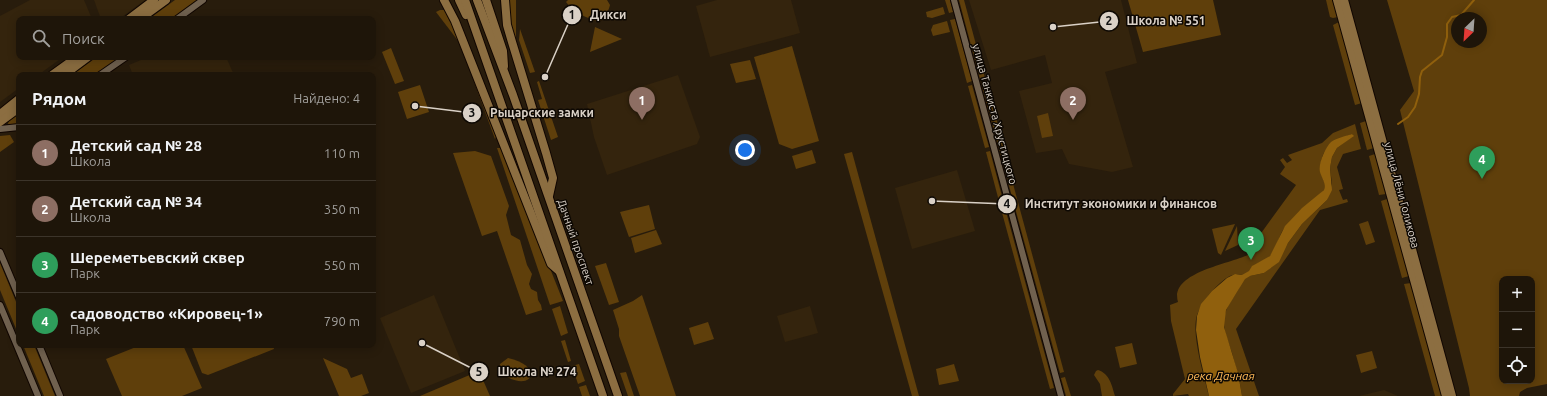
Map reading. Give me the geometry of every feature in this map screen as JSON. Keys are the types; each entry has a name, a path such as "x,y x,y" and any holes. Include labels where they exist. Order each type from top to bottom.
{"main road":[{"path":"133,16 154,0"},
{"path":"144,16 166,0"},
{"path":"444,0 456,21 466,50 513,164 551,264 560,271"},
{"path":"459,0 476,33"},
{"path":"465,0 603,396"},
{"name":"Дачный проспект","path":"477,0 514,95 618,396"},
{"path":"486,0 503,51 504,72"},
{"path":"505,0 507,25 553,178 549,197"},
{"name":"улица Лёни Голикова","path":"1337,0 1446,396"},
{"name":"улица Лёни Голикова","path":"1344,0 1452,396"},
{"path":"56,72 73,60"},
{"path":"68,72 84,60"},
{"path":"0,114 16,102"},
{"path":"0,122 16,110"}],"street":[{"path":"181,16 204,0"},
{"name":"улица Танкиста Хрустицкого","path":"954,0 1061,396"},
{"path":"104,72 122,60"},
{"path":"0,129 16,127"},
{"path":"0,252 16,290"},
{"path":"0,305 16,343"},
{"path":"18,348 38,396"},
{"path":"40,348 60,396"}],"shaded area":[{"path":"30,0 84,0 91,16 16,16 16,60 59,60 42,72 16,72 16,90 0,102 0,16"},
{"path":"94,0 145,0 123,16 100,16"},
{"path":"175,0 198,0 176,16 153,16"},
{"path":"507,0 516,0 516,39 511,24"},
{"path":"568,0 607,0 610,5 604,18 598,22 576,12 566,2"},
{"path":"717,0 791,0 800,33 710,57 696,6"},
{"path":"945,0 950,0 953,12 949,13"},
{"path":"959,0 964,0 985,78 980,79"},
{"path":"969,0 1121,0 1137,63 1105,72 1133,167 1112,172 1069,164 1062,149 1036,153 1019,91 1052,83 1045,55 991,70"},
{"path":"1128,0 1213,0 1221,35 1143,52"},
{"path":"1326,0 1333,0 1338,17 1330,17"},
{"path":"1387,0 1547,0 1547,384 1527,388 1520,392 1519,396 1470,396 1400,110 1414,91"},
{"path":"943,7 945,14 932,18 927,17 926,12"},
{"path":"445,10 452,21 462,46 436,12"},
{"path":"955,19 972,81 967,83 950,20"},
{"path":"947,21 950,32 933,36 931,30 933,25"},
{"path":"1339,22 1362,103 1355,105 1333,25"},
{"path":"595,27 622,39 590,52"},
{"path":"520,29 535,72 530,73 519,40"},
{"path":"792,46 819,141 792,149 779,144 754,57"},
{"path":"391,48 404,81 395,84 382,52"},
{"path":"93,60 116,60 99,72 76,72"},
{"path":"141,60 227,60 233,72 132,72 129,65"},
{"path":"750,60 756,79 736,83 730,64"},
{"path":"678,75 700,137 697,144 607,175 594,137 587,104"},
{"path":"473,79 497,135 495,139"},
{"path":"539,81 558,137 551,140 538,100 542,99 537,82"},
{"path":"986,81 1011,173 1006,174 981,83"},
{"path":"420,85 429,112 407,119 398,92"},
{"path":"972,85 989,147 985,148 968,86"},
{"path":"1048,113 1053,136 1042,138 1037,116"},
{"path":"16,115 16,124 8,124 9,120"},
{"path":"1366,121 1374,148 1367,150 1360,123"},
{"path":"1355,124 1361,149 1343,154 1337,167 1343,189 1339,190 1343,200 1347,199 1348,202 1320,210 1236,329 1259,396 1242,396 1232,353 1224,328 1227,308 1242,281 1242,275 1235,274 1223,280 1218,285 1206,298 1197,315 1197,344 1201,367 1209,396 1189,396 1188,394 1173,396 1185,379 1171,321 1170,305 1178,302 1178,292 1183,283 1192,276 1204,270 1250,254 1259,236 1296,185 1280,174 1285,167 1280,160 1283,158 1287,163 1292,160 1288,155 1322,143 1333,133","holes":["1352,134 1353,136 1337,148 1332,157 1330,168 1332,184 1327,200 1302,224 1288,243 1278,262 1264,273 1250,276 1251,268 1267,259 1273,253 1283,229 1301,210 1324,190 1325,184 1321,172 1321,164 1325,151 1333,143"]},
{"path":"10,135 14,142 0,152 0,136"},
{"path":"497,148 502,148 563,301 550,305"},
{"path":"812,150 816,163 796,169 792,156"},
{"path":"475,151 491,156 509,206 506,215 511,235 520,240 527,265 532,274 529,284 531,289 537,292 542,310 526,315 497,231 482,236 453,153"},
{"path":"990,151 1004,204 1000,205 986,152"},
{"path":"852,152 919,396 912,396 844,154"},
{"path":"1375,154 1386,194 1379,195 1369,156"},
{"path":"957,170 975,231 912,249 895,188"},
{"path":"1012,180 1064,372 1060,373 1008,182"},
{"path":"1387,199 1409,276 1402,278 1381,201"},
{"path":"649,205 655,229 629,237 620,212"},
{"path":"1005,208 1054,388 1050,389 1001,209"},
{"path":"1368,221 1375,242 1366,245 1359,224"},
{"path":"1235,224 1221,255 1218,253 1212,229"},
{"path":"1237,226 1238,245 1225,251"},
{"path":"656,230 662,244 635,253 631,238"},
{"path":"0,263 16,302 16,329 0,290"},
{"path":"606,263 619,302 609,305 595,266"},
{"path":"1411,283 1442,396 1435,396 1404,284"},
{"path":"434,295 465,371 411,393 380,318"},
{"path":"642,295 676,396 640,396 619,336 619,329 613,310"},
{"path":"560,306 568,333 561,336 552,309"},
{"path":"810,306 818,333 785,342 777,316"},
{"path":"708,322 714,339 694,345 689,328"},
{"path":"565,340 571,361 568,362 561,341"},
{"path":"1132,343 1137,364 1120,368 1115,347"},
{"path":"24,348 35,348 55,396 44,396"},
{"path":"134,348 184,348 202,388 182,396 122,396 106,359"},
{"path":"192,348 274,348 208,375 202,373"},
{"path":"1372,351 1377,368 1361,373 1356,355"},
{"path":"323,358 347,369 351,378 362,374 369,393 361,396 339,396"},
{"path":"508,358 520,362 527,367 531,372 530,377 526,380 520,381 510,379 499,372 500,364"},
{"path":"579,364 585,381 578,384 572,366"},
{"path":"954,364 959,381 939,385 936,369"},
{"path":"1098,370 1108,377 1115,396 1102,396 1100,384 1094,375"},
{"path":"479,371 490,396 420,396"},
{"path":"626,372 634,396 628,396 620,373"},
{"path":"1065,377 1071,396 1066,396 1061,378"},
{"path":"586,385 590,396 582,396 579,387"},
{"path":"1384,390 1398,396 1359,396"}],"water":[{"name":"река Дачная","path":"1352,134 1354,136 1337,148 1332,157 1330,168 1332,190 1327,200 1302,224 1288,243 1279,262 1264,273 1250,276 1245,279 1226,310 1224,327 1238,373 1242,396 1209,396 1200,357 1196,330 1197,316 1201,304 1212,291 1227,278 1235,274 1242,275 1249,271 1252,266 1270,256 1285,226 1302,208 1324,190 1324,181 1320,172 1320,165 1324,152 1331,142"}],"waterway":[{"name":"река Дачная","path":"1398,124 1408,117 1415,107 1419,94 1420,77 1422,71 1442,55 1447,37 1447,24 1452,17 1461,15 1474,0"}],"place":[{"name":"Школа № 551","path":"1053,27"},
{"name":"Дикси","path":"545,77"},
{"name":"Рыцарские замки","path":"415,106"},
{"name":"Детский сад № 28","path":"642,120"},
{"name":"Детский сад № 34","path":"1073,120"},
{"name":"садоводство «Кировец-1»","path":"1482,179"},
{"name":"Институт экономики и финансов","path":"932,201"},
{"name":"Шереметьевский сквер","path":"1251,260"},
{"name":"Школа № 274","path":"422,343"}]}
